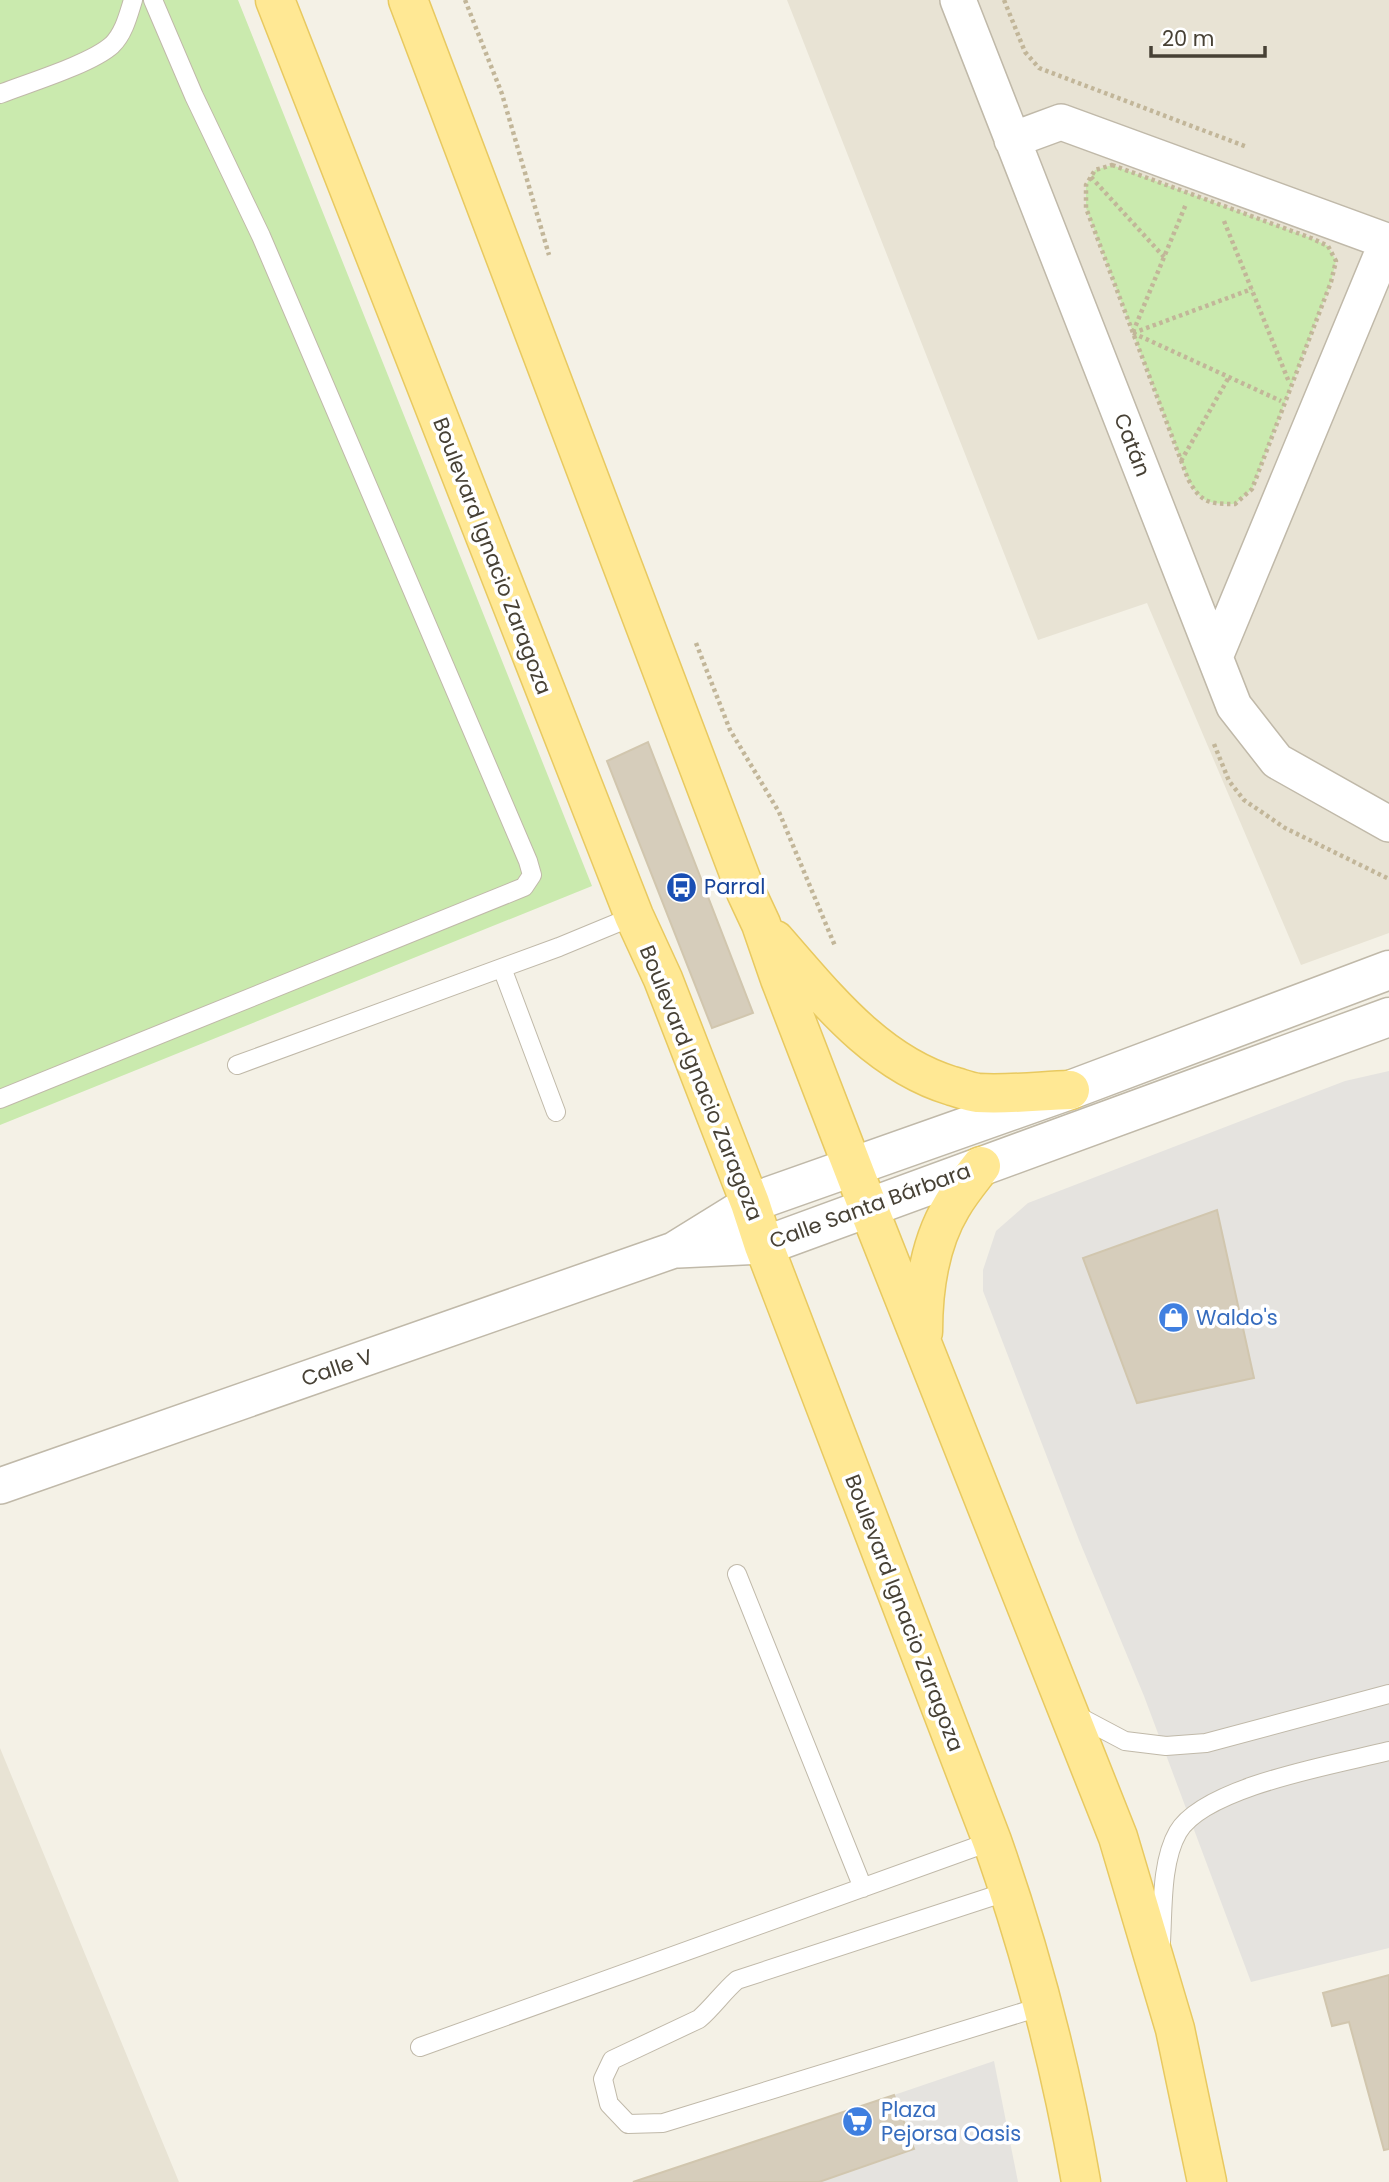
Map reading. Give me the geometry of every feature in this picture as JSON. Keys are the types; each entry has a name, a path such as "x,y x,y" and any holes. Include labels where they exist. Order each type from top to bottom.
{"main road":[{"name":"Boulevard Ignacio Zaragoza","path":"275,0 634,916 663,979 992,1841 1043,2006 1081,2182"},
{"path":"408,0 746,892 761,924 868,1207 1118,1837 1175,2029 1207,2182"},
{"path":"761,924 833,1005 877,1047 904,1066 930,1079 976,1093 1070,1090"},
{"path":"923,1341 923,1302 930,1255 951,1206 981,1166"}],"street":[{"name":"Catán","path":"958,0 1234,706 1277,761 1389,824"},
{"path":"1012,140 1061,122 1388,242 1215,657"},
{"name":"Calle Santa Bárbara","path":"674,1250 750,1203 1070,1090 1389,970"},
{"name":"Calle Santa Bárbara","path":"674,1250 764,1246 1185,1094 1389,1017"},
{"path":"1171,1053 1185,1094"},
{"name":"Calle V","path":"0,1486 674,1250"}],"lane":[{"path":"0,94 98,54 113,44 123,30 133,0"},
{"path":"0,1099 524,887 533,876 266,249 194,96 153,0"},
{"path":"237,1065 502,968 634,916"},
{"path":"502,968 556,1112"},
{"path":"1331,1039 1389,1025"},
{"path":"737,1574 863,1888"},
{"path":"1070,1712 1125,1741 1166,1746 1206,1743 1389,1694"},
{"path":"1159,1973 1166,1868 1178,1831 1218,1799 1248,1786 1389,1751"},
{"path":"419,2047 992,1841"},
{"path":"1009,1891 737,1980 699,2019 612,2060 603,2079 609,2104 628,2124 663,2123 1043,2006"}],"path":[{"path":"465,0 502,94 552,264"},
{"path":"1004,0 1024,52 1039,68 1259,152"},
{"path":"1112,165 1311,238 1328,246 1336,261 1331,282 1252,489 1236,504 1216,504 1198,496 1181,462 1086,208 1086,185 1091,177 1095,170 1112,165"},
{"path":"1091,177 1164,257"},
{"path":"1133,333 1190,194"},
{"path":"1217,204 1291,386"},
{"path":"1133,333 1252,289"},
{"path":"1133,333 1285,402"},
{"path":"1181,462 1229,377"},
{"path":"695,639 730,730 779,812 836,951"}],"shaded area":[{"path":"787,0 1389,0 1389,933 1301,965 1147,603 1038,640"},
{"path":"1389,1071 1389,1948 1251,1982 1144,1696 1079,1540 983,1291 983,1270 996,1231 1028,1203 1345,1081"},
{"path":"0,1748 179,2182 0,2182"},
{"path":"994,2061 1018,2182 819,2182 914,2149 894,2095"}],"green space":[{"path":"0,0 238,0 592,886 0,1125"},
{"path":"1112,165 1311,238 1328,246 1336,261 1331,282 1252,489 1235,504 1207,500 1197,493 1188,479 1086,208 1086,185 1095,170"}],"building":[{"name":"Parral","path":"648,742 753,1013 712,1028 607,761"},
{"name":"Waldo's","path":"1217,1210 1254,1378 1137,1403 1083,1258"},
{"path":"1389,1975 1389,2149 1384,2150 1349,2022 1332,2026 1323,1993"},
{"name":"Plaza Pejorsa Oasis","path":"894,2095 914,2149 819,2182 633,2182"}],"place":[{"name":"Parral","path":"681,887"},
{"name":"Waldo's","path":"1173,1318"},
{"name":"Plaza Pejorsa Oasis","path":"858,2122"}]}
